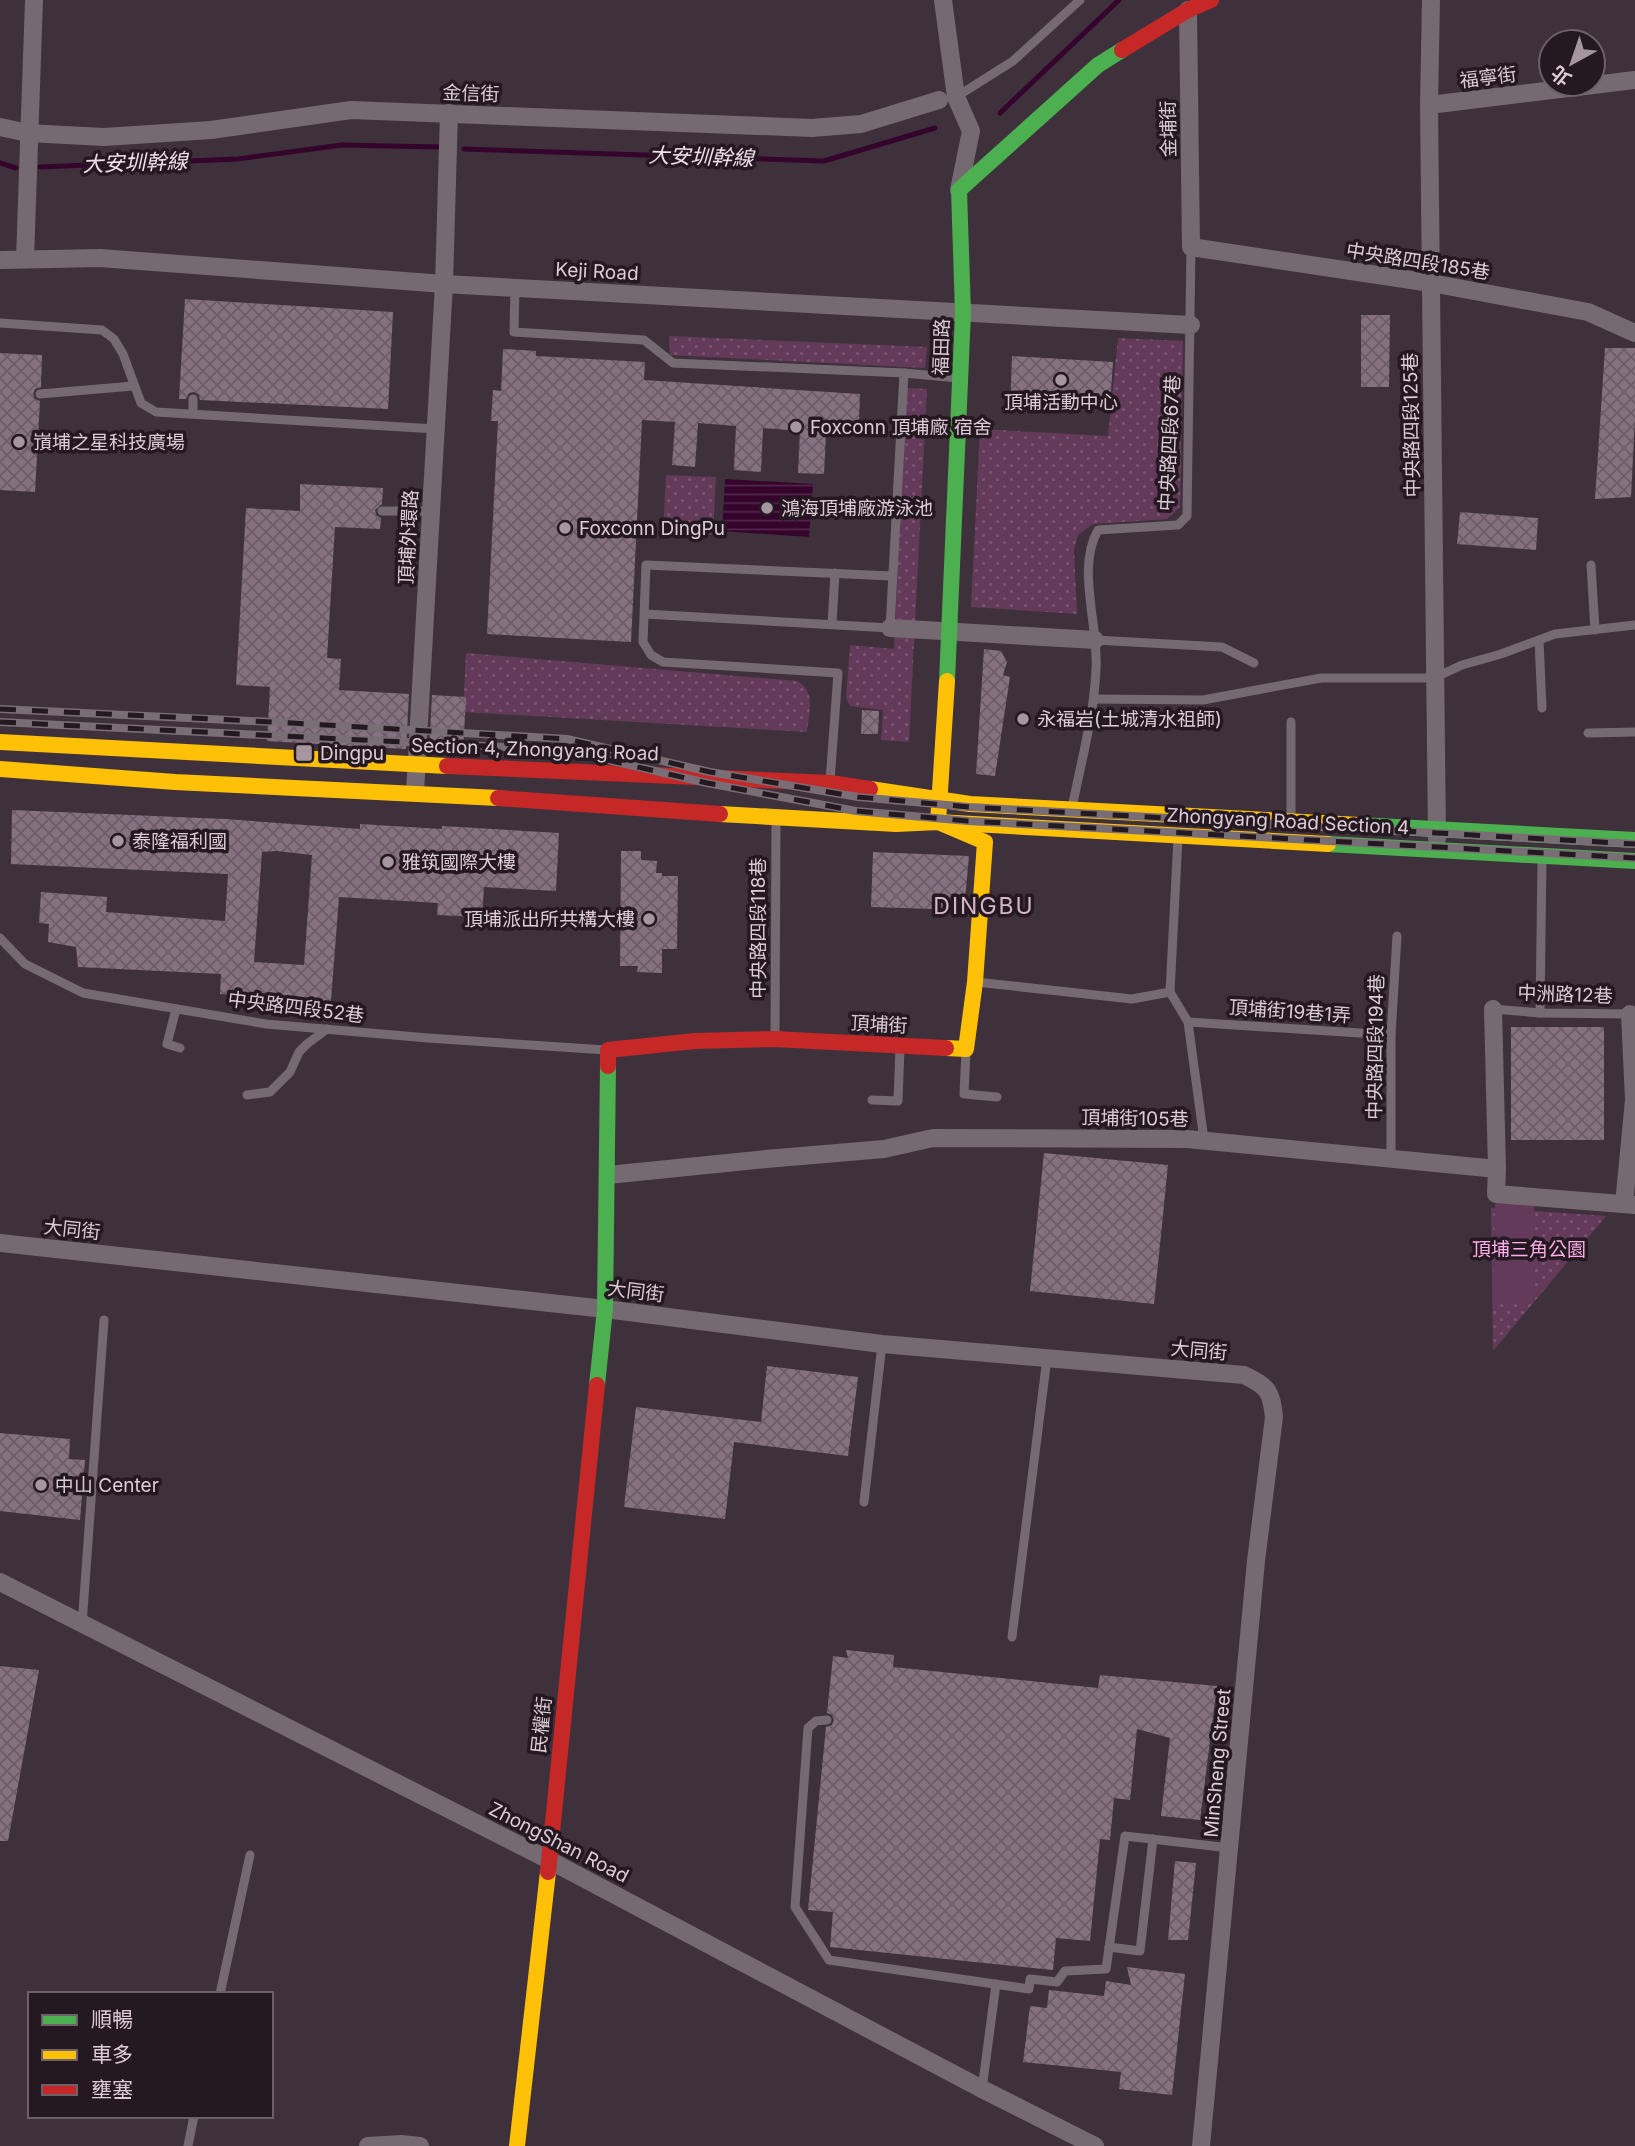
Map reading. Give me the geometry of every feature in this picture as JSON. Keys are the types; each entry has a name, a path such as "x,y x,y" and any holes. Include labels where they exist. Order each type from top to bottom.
{"main road":[{"path":"959,190 1098,65 1188,10 1211,0"},
{"name":"福田路","path":"938,822 961,378 963,313 959,190"},
{"name":"Section 4, Zhongyang Road","path":"0,742 415,765 830,783 941,801"},
{"path":"0,769 175,782 415,792 896,824 938,822 985,842 975,982 966,1049"},
{"name":"Zhongyang Road Section 4","path":"941,801 1635,840"},
{"name":"Zhongyang Road Section 4","path":"938,822 1635,861"},
{"name":"頂埔街","path":"608,1050 695,1041 775,1039 966,1049"},
{"path":"605,1308 608,1050"},
{"name":"民權街","path":"517,2146 605,1308"}],"street":[{"path":"25,259 34,0"},
{"path":"943,0 948,98 971,131 959,190"},
{"name":"中央路四段125巷","path":"1431,0 1429,105 1437,850"},
{"name":"金埔街","path":"1188,10 1191,247"},
{"name":"福寧街","path":"1429,105 1635,80"},
{"name":"金信街","path":"0,127 28,133 104,137 211,130 351,110 811,128 861,124 948,98"},
{"name":"頂埔外環路","path":"415,792 444,284 449,114"},
{"name":"中央路四段185巷","path":"1191,247 1431,284 1588,312 1635,333"},
{"name":"Keji Road","path":"0,260 100,258 444,284 1191,325"},
{"path":"890,628 1095,640"},
{"path":"1493,1009 1496,1194 1629,1205 1634,1100 1632,1014"},
{"name":"頂埔街105巷","path":"608,1175 766,1158 884,1149 933,1138 1204,1140 1497,1169"},
{"name":"大同街","path":"0,1243 605,1308 883,1344 1244,1375 1265,1385"},
{"name":"MinSheng Street","path":"1201,2146 1256,1561 1274,1417 1272,1398 1265,1385"},
{"name":"ZhongShan Road","path":"0,1581 549,1860 1095,2146"},
{"path":"368,2146 420,2146"}],"lane":[{"path":"948,98 1013,61 1080,0"},
{"name":"中央路四段67巷","path":"1072,810 1094,699 1097,665 1089,568 1092,540 1098,530 1178,525 1187,516 1191,247"},
{"path":"515,287 514,332 644,340 673,363 961,378"},
{"path":"0,323 102,330 114,339 123,354 141,403 156,412 436,429"},
{"path":"645,614 890,628 904,373"},
{"path":"40,394 133,386"},
{"path":"192,414 193,399"},
{"path":"382,511 431,511"},
{"path":"830,783 838,673 663,662 651,655 643,642 646,565 892,576"},
{"path":"1591,565 1595,629"},
{"path":"832,625 835,573"},
{"path":"1094,699 1203,701 1321,678 1434,678 1462,665 1555,634 1635,625"},
{"path":"1095,640 1222,647 1254,663"},
{"path":"1539,640 1542,708"},
{"path":"1291,722 1291,820"},
{"path":"1588,733 1635,732"},
{"path":"1180,815 1170,992 1188,1022 1204,1140"},
{"name":"中央路四段118巷","path":"775,1039 776,817"},
{"path":"1540,1013 1543,835"},
{"name":"中央路四段194巷","path":"1391,1158 1391,1035 1397,936"},
{"name":"中央路四段52巷","path":"0,938 25,964 83,993 266,1024 608,1050"},
{"path":"975,982 1132,999 1170,992"},
{"path":"176,1009 167,1044 180,1048"},
{"name":"中洲路12巷","path":"1493,1009 1540,1013 1632,1014"},
{"name":"頂埔街19巷1弄","path":"1188,1022 1391,1035"},
{"path":"247,1095 270,1092 290,1072 299,1052 327,1029"},
{"path":"872,1100 898,1101 900,1046"},
{"path":"966,1049 964,1094 997,1097"},
{"path":"82,1625 104,1320"},
{"path":"864,1502 883,1344"},
{"path":"1012,1637 1047,1358"},
{"path":"827,1720 816,1721 808,1728 795,1907 829,1960 1029,1989 1030,1979 1057,1982 1065,1970 1106,1969 1125,1836 1230,1848"},
{"path":"1109,1947 1139,1951 1153,1839"},
{"path":"220,1992 250,1855"},
{"path":"982,2089 996,1984"},
{"path":"188,2146 194,2118"}],"green space":[{"path":"669,336 927,347 925,368 670,355"},
{"path":"1118,338 1183,341 1180,507 1167,519 1093,524 1078,535 1074,549 1077,614 971,607 980,429 1108,436"},
{"path":"906,388 927,389 909,742 881,740 883,710 850,706 846,698 850,645 894,649"},
{"path":"666,475 716,477 713,535 663,532"},
{"path":"466,653 798,681 804,686 809,697 807,732 463,712"},
{"path":"1495,1203 1534,1203 1533,1303 1493,1302"},
{"name":"頂埔三角公園","path":"1491,1208 1606,1216 1493,1351"}],"shaded area":[{"name":"鴻海頂埔廠游泳池","path":"725,479 813,484 809,537 722,531"}],"building":[{"path":"185,299 393,312 388,409 200,400 199,395 194,392 189,393 186,399 179,399"},
{"path":"1361,315 1390,315 1389,387 1361,387"},
{"path":"1605,348 1635,348 1631,497 1595,499"},
{"name":"Foxconn DingPu","path":"503,349 536,351 536,356 645,362 644,380 860,394 859,420 856,420 855,433 826,432 824,474 798,473 800,431 763,428 761,472 734,470 736,426 698,423 695,467 672,465 675,422 642,420 631,642 487,634 498,421 491,421 493,390 501,391"},
{"name":"嵿埔之星科技廣場","path":"0,353 42,355 41,387 35,389 33,394 35,399 40,401 35,492 0,490"},
{"name":"頂埔活動中心","path":"1012,356 1113,362 1110,404 1037,399 1036,408 1010,407"},
{"path":"300,484 383,488 382,504 375,510 376,515 381,518 380,529 335,527 327,658 341,659 339,690 409,694 406,749 267,741 270,687 236,685 246,508 300,511"},
{"path":"1460,512 1538,518 1536,550 1457,544"},
{"path":"984,649 1001,651 1007,662 1003,675 1010,677 995,776 976,774"},
{"path":"432,695 466,697 463,751 429,750"},
{"path":"862,710 879,711 878,734 861,734"},
{"path":"12,810 225,819 360,829 360,824 559,833 556,891 484,887 482,917 437,915 438,903 339,897 331,1001 220,994 221,974 78,967 76,947 48,942 49,924 39,923 41,892 107,897 106,912 225,921 228,874 11,864","holes":["262,852 312,855 304,965 254,962"]},
{"name":"頂埔派出所共構大樓","path":"621,851 641,851 641,860 657,861 656,873 662,873 662,876 678,876 677,949 662,949 662,973 637,972 638,966 620,966"},
{"path":"873,852 969,856 964,910 871,907"},
{"path":"1511,1027 1604,1027 1604,1140 1511,1140"},
{"path":"1044,1153 1168,1165 1154,1304 1030,1291"},
{"path":"767,1366 858,1377 848,1456 734,1442 725,1519 624,1507 636,1407 761,1422"},
{"name":"中山 Center","path":"0,1433 70,1439 69,1459 85,1460 80,1520 0,1511"},
{"path":"846,1650 894,1655 893,1667 1098,1688 1100,1675 1217,1686 1200,1820 1161,1816 1170,1738 1137,1729 1130,1800 1114,1798 1110,1840 1100,1839 1090,1941 1056,1938 1053,1970 830,1947 833,1912 808,1910 826,1727 832,1725 834,1720 832,1715 827,1713 833,1656 848,1658"},
{"path":"0,1666 39,1670 8,1841 0,1841"},
{"path":"1175,1861 1196,1863 1188,1940 1168,1940"},
{"path":"1127,1967 1185,1974 1172,2095 1119,2089 1121,2072 1023,2062 1030,2006 1047,2008 1049,1990 1104,1996 1106,1981 1131,1985"}],"waterway":[{"name":"大安圳幹線","path":"1000,113 1119,0"},
{"name":"大安圳幹線","path":"464,149 824,161 935,128"},
{"name":"大安圳幹線","path":"40,167 238,159 342,145 440,147"},
{"name":"大安圳幹線","path":"0,163 16,168"}],"railway":[{"path":"0,709 567,739 710,772 858,797 969,807 1635,844"},
{"path":"0,722 565,750 707,783 856,811 968,821 1635,858"}],"traffic: fast":[{"path":"947,681 963,313 959,190 1098,65 1122,50"},
{"path":"1360,825 1635,840"},
{"path":"1328,844 1635,861"},
{"path":"597,1385 605,1309 608,1066"}],"traffic: slow":[{"path":"946,1048 966,1049 975,982 985,842 938,822 947,681"},
{"path":"0,742 447,766"},
{"path":"0,769 175,782 498,798"},
{"path":"870,789 970,804 1360,825"},
{"path":"720,814 896,824 938,822 1328,844"},
{"path":"517,2146 548,1872"}],"traffic: jam":[{"path":"1122,50 1188,10 1211,0"},
{"path":"447,766 830,783 870,789"},
{"path":"498,798 720,814"},
{"path":"608,1066 608,1050 695,1041 775,1039 946,1048"},
{"path":"548,1872 597,1385"}],"place":[{"name":"頂埔活動中心","path":"1061,380"},
{"name":"Foxconn 頂埔廠 宿舍","path":"796,427"},
{"name":"嵿埔之星科技廣場","path":"19,442"},
{"name":"鴻海頂埔廠游泳池","path":"767,508"},
{"name":"Foxconn DingPu","path":"565,528"},
{"name":"永福岩(土城清水祖師)","path":"1023,719"},
{"name":"Dingpu","path":"304,753"},
{"name":"泰隆福利國","path":"118,841"},
{"name":"雅筑國際大樓","path":"388,862"},
{"name":"頂埔派出所共構大樓","path":"649,919"},
{"name":"中山 Center","path":"41,1485"}],"district":[{"name":"DINGBU","path":"984,906"}]}
